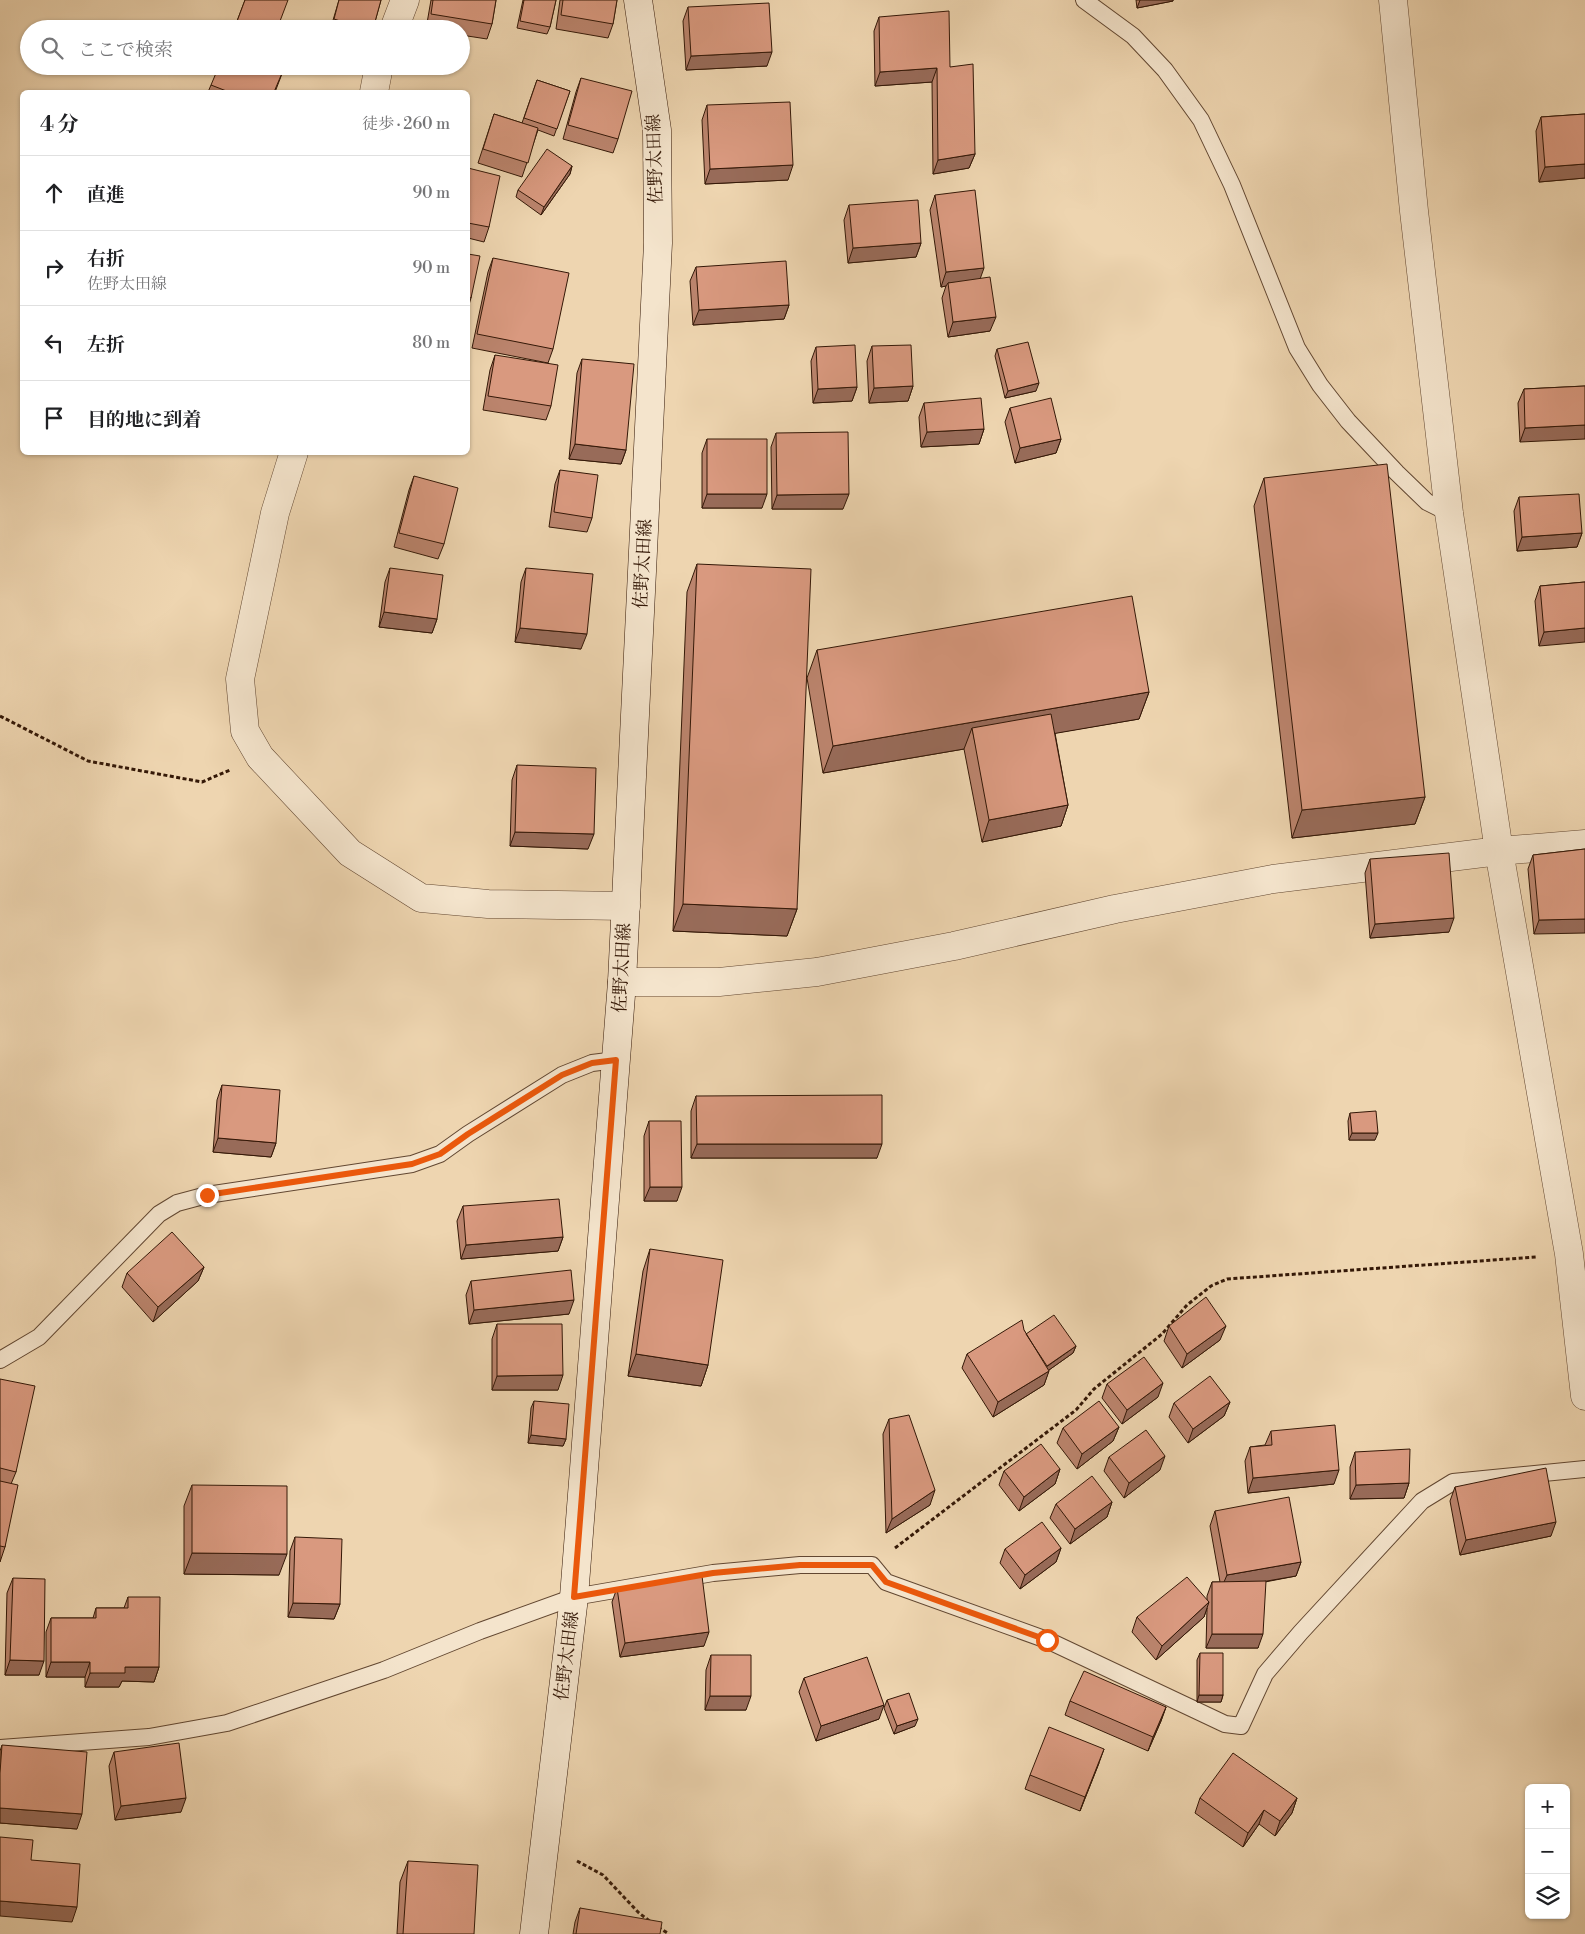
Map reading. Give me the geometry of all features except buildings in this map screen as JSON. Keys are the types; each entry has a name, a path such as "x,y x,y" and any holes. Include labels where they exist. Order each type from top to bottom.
{"street":[{"path":"397,20 405,0"},
{"name":"佐野太田線","path":"534,1934 574,1597 622,982 658,243 656,130 638,0"},
{"path":"1393,0 1414,211 1449,513 1499,851 1569,1254 1585,1396"},
{"path":"374,90 377,75"},
{"path":"293,455 275,513 240,679 245,731 260,758 350,853 421,898 488,904 626,906"},
{"path":"622,982 718,982 817,972 954,946 1115,909 1272,879 1499,851 1585,844"}],"lane":[{"path":"1084,0 1133,36 1164,70 1201,120 1232,185 1297,348 1320,386 1348,421 1397,473 1427,502 1449,513"},
{"path":"0,1360 39,1337 159,1214 177,1203 207,1195 412,1164 440,1154 468,1134 562,1075 592,1063 616,1060"},
{"path":"0,1748 149,1738 227,1723 384,1670 480,1630 574,1597 713,1573 800,1565 872,1565 886,1582 1047,1640 1226,1724 1241,1726 1265,1674 1301,1632 1422,1502 1453,1482 1585,1469"}],"path":[{"path":"0,716 88,761 202,782 260,758"},
{"path":"872,1565 1076,1410 1094,1389 1162,1334 1186,1305 1211,1286 1228,1279 1569,1254"},
{"path":"544,1849 573,1858 603,1875 639,1913 669,1934"}],"route":[{"path":"207,1195 412,1164 440,1154 468,1134 562,1075 592,1063 616,1060 574,1597 713,1573 800,1565 872,1565 886,1582 1047,1640"}]}
